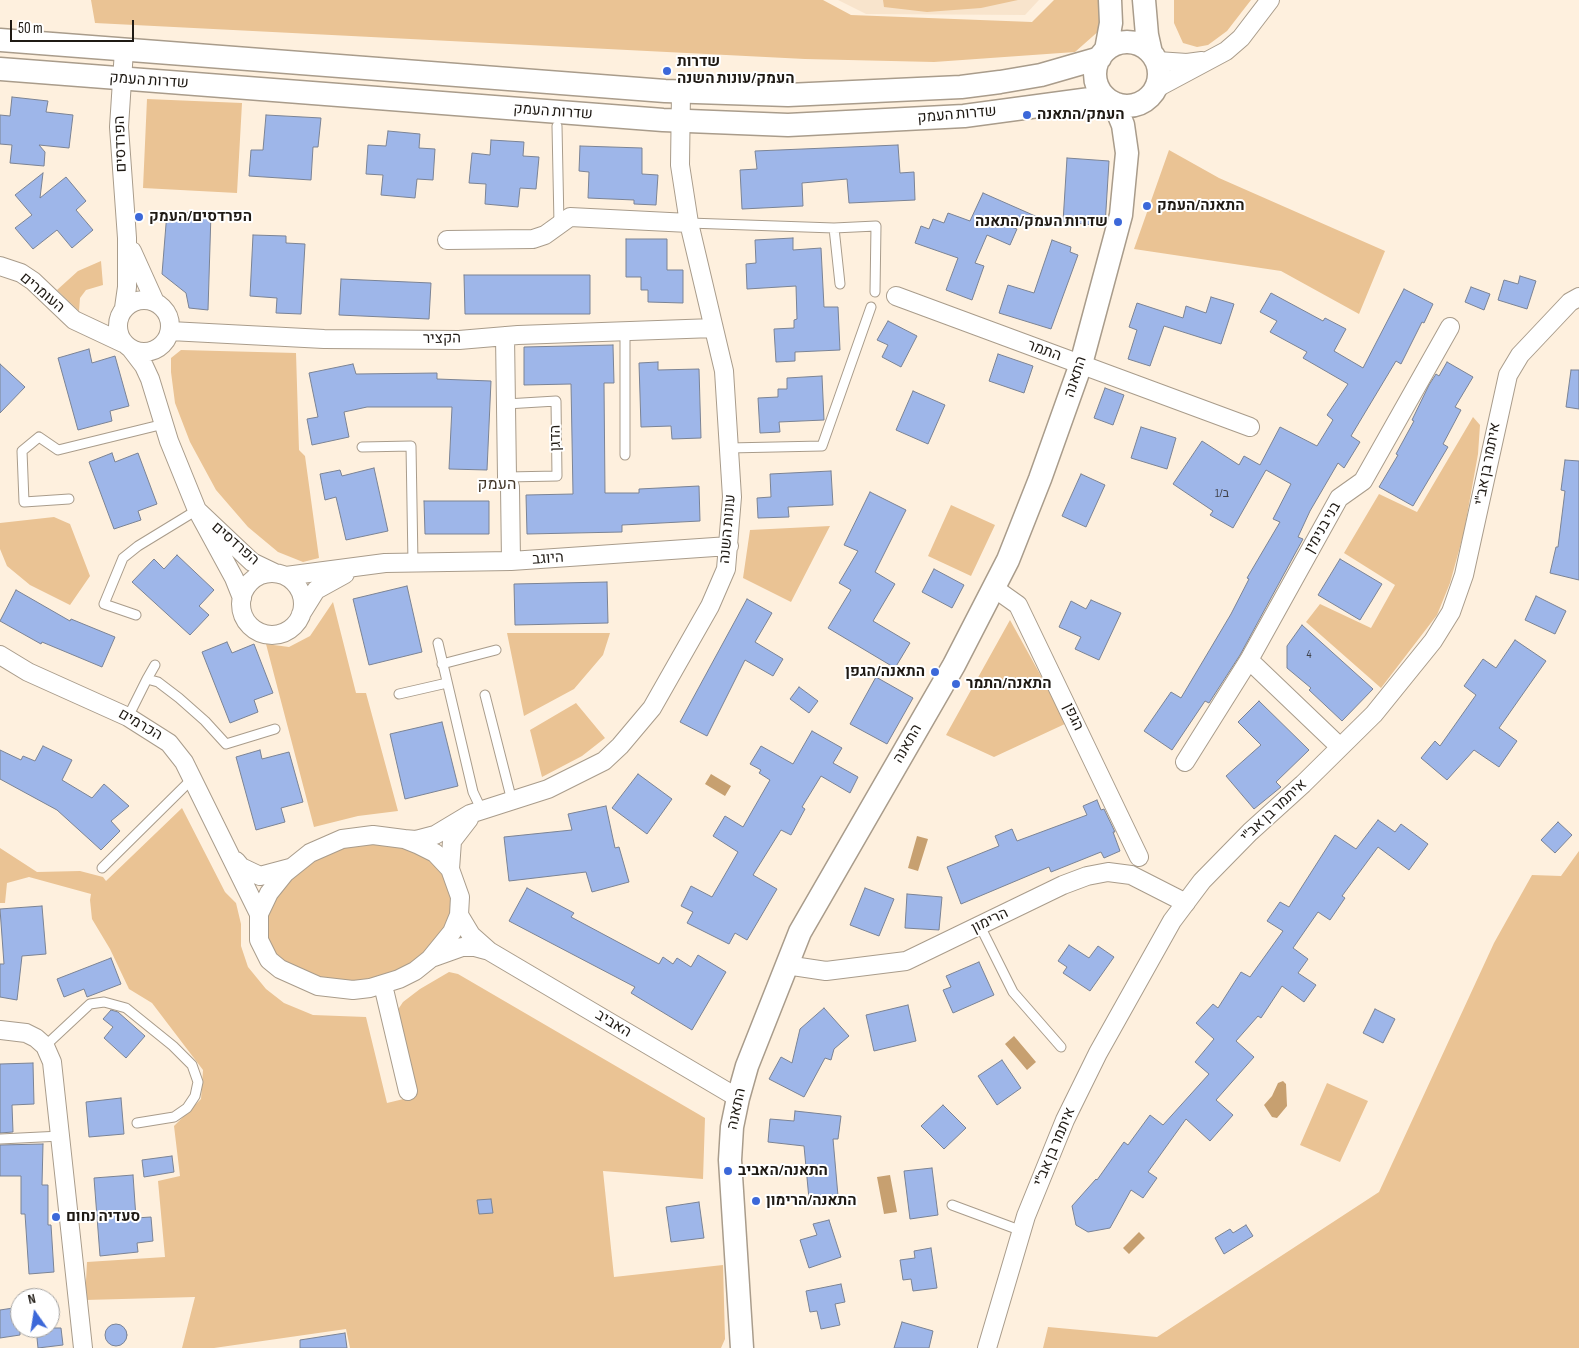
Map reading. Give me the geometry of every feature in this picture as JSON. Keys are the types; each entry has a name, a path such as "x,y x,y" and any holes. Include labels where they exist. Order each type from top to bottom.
{"street":[{"path":"1110,0 1111,24 1103,54 1095,74 1097,83 1110,100 1131,105 1226,51 1241,38 1270,0"},
{"path":"1144,0 1147,36 1159,71 1151,94"},
{"name":"שדרות העמק","path":"0,40 681,92 788,95 961,87 1041,75 1103,54"},
{"path":"1103,54 1114,45 1134,43 1154,57 1187,63 1215,58"},
{"name":"הפרדסים","path":"122,312 127,287 127,238 119,126 124,50"},
{"name":"שדרות העמק","path":"0,70 680,121 788,125 964,116 1110,100"},
{"name":"עונות השנה","path":"404,839 416,840 435,835 457,820 548,789 604,761 636,728 663,690 710,606 726,569 732,498 724,371 688,223 680,164 681,92"},
{"name":"התאנה","path":"1126,167 1151,94"},
{"name":"התאנה","path":"742,1348 730,1160 732,1127 738,1098 786,965 800,932 954,665 1008,560 1040,479 1082,364 1121,215 1126,167 1126,138 1110,100"},
{"path":"447,240 533,239 545,235 570,217 688,223"},
{"name":"הפרדסים","path":"127,238 155,302"},
{"name":"העומרים","path":"0,266 21,273 33,281 74,320 127,346"},
{"name":"התמר","path":"896,296 1250,426"},
{"name":"איתמר בן אב\"י","path":"987,1348 1022,1231 1065,1120 1098,1053 1167,930 1202,881 1250,832 1374,714 1406,677 1433,641 1451,612 1472,544 1508,375 1520,356 1570,302 1579,297"},
{"path":"82,325 96,326 104,324 138,300 155,302 167,313 166,338 148,352 127,346 117,330 122,312"},
{"name":"בני בנימין","path":"1184,762 1248,660 1339,498 1363,481 1450,326"},
{"name":"הקציר","path":"166,338 459,340 505,336 714,328"},
{"path":"505,336 507,477 510,487 511,561"},
{"name":"הפרדסים","path":"156,397 157,359 166,338"},
{"name":"הפרדסים","path":"127,346 144,366 197,510 234,578 242,598"},
{"name":"הפרדסים","path":"197,510 252,562 280,575"},
{"name":"היוגב","path":"280,575 366,565 511,561 729,546"},
{"name":"היוגב","path":"300,617 316,590 328,581 366,565"},
{"path":"264,574 280,575 294,583 300,592 303,602 300,617 291,629 280,634 269,635 259,632 250,626 243,616 242,598 247,586 255,578 264,574"},
{"name":"הגפן","path":"994,588 1018,605 1139,857"},
{"name":"הכרמים","path":"0,655 28,672 128,717 169,743 181,757 260,914"},
{"path":"1248,660 1340,747"},
{"name":"עונות השנה","path":"450,869 452,841 469,819 482,811"},
{"path":"373,835 404,839 435,853 450,869 460,897 459,916 452,932 430,959 415,971 383,985 353,990 334,989 300,980 280,969 269,960 259,940 260,914 269,893 290,868 310,852 342,839 373,835"},
{"name":"הכרמים","path":"228,850 241,866 260,876 290,868"},
{"name":"הרימון","path":"786,965 826,970 906,961 1063,885 1087,876 1108,872 1131,874 1186,903"},
{"name":"האביב","path":"459,916 470,935 489,951 738,1098"},
{"name":"האביב","path":"430,959 462,947 475,947 489,951"},
{"path":"383,985 408,1091"},
{"path":"0,1030 26,1032 36,1038 45,1046 52,1062 83,1348"},
{"name":"התאנה","path":"732,1348 740,1324"}],"lane":[{"path":"557,126 559,224"},
{"path":"688,223 834,228 876,226 875,292"},
{"path":"834,228 840,284"},
{"path":"729,448 822,446 871,307"},
{"path":"625,331 625,455"},
{"name":"הדגן","path":"506,404 556,401 557,476 507,477"},
{"path":"69,499 24,502 22,451 39,437 58,450 164,424"},
{"path":"362,447 411,446 412,563"},
{"path":"136,616 104,604 123,558 138,546 197,510"},
{"path":"438,643 473,792 482,811"},
{"path":"442,664 496,650"},
{"path":"128,717 155,665"},
{"path":"147,680 158,682 179,698 205,721 226,744 275,729"},
{"path":"399,694 447,683"},
{"path":"485,695 512,801"},
{"path":"102,868 192,779"},
{"path":"980,926 1013,992 1061,1047"},
{"path":"45,1046 90,1004 104,1002 126,1008 173,1046 192,1064 198,1082 195,1096 187,1108 174,1117 137,1123"},
{"path":"0,1139 61,1136"},
{"path":"952,1205 1022,1231"}],"shaded area":[{"path":"91,0 823,0 851,15 1032,22 1054,0 1101,0 1101,29 1075,52 934,62 805,59 95,23"},
{"path":"838,0 1039,0 1025,15 866,14"},
{"path":"883,0 1018,0 981,8 927,12 884,7"},
{"path":"1174,0 1251,0 1227,31 1208,45 1197,47 1183,43 1174,23"},
{"path":"147,99 242,103 237,193 143,188"},
{"path":"1169,150 1219,178 1385,251 1359,314 1281,271 1134,249"},
{"path":"101,261 103,285 86,290 80,298 79,311 57,290 78,271"},
{"path":"181,350 296,353 299,450 305,456 319,558 303,562 278,552 248,527 216,490 190,442 175,403 171,358"},
{"path":"1473,417 1480,425 1478,454 1464,532 1450,583 1437,615 1381,688 1306,622 1320,604 1371,628 1395,585 1344,553 1379,494 1417,512"},
{"path":"951,505 995,525 971,576 928,556"},
{"path":"54,517 70,524 90,576 70,605 30,585 7,566 0,549 0,523"},
{"path":"830,526 791,602 743,578 750,530"},
{"path":"333,602 356,693 366,693 398,811 358,816 314,827 266,644 289,647 310,636"},
{"path":"1010,620 1067,723 994,757 946,735"},
{"path":"507,633 610,633 603,655 574,689 524,716"},
{"path":"576,703 605,738 582,756 542,777 530,730"},
{"path":"711,774 731,786 725,796 705,784"},
{"path":"182,808 225,892 236,903 241,924 241,946 248,967 266,989 284,1003 313,1015 366,1017 387,1103 416,1096 397,1011 403,1002 420,989 449,972 458,974 705,1118 703,1179 603,1171 614,1277 723,1265 725,1339 721,1348 350,1348 346,1329 214,1348 182,1348 195,1297 85,1300 87,1262 165,1257 158,1181 180,1176 174,1126 201,1099 203,1070 152,1003 129,989 110,949 92,919 91,894 29,877 7,883 5,903 0,903 0,848 37,872 80,871 103,877 106,881"},
{"path":"917,836 928,839 918,871 908,868"},
{"path":"362,842 402,846 431,858 444,873 454,898 453,914 436,943 411,965 381,979 335,983 302,974 274,956 266,938 266,916 275,897 290,877 329,851"},
{"path":"1579,851 1579,1348 1043,1348 1048,1327 1157,1337 1379,1192 1494,943 1532,875 1561,876"},
{"path":"1014,1036 1036,1062 1027,1070 1005,1044"},
{"path":"1283,1081 1286,1084 1287,1106 1277,1118 1272,1117 1264,1105 1272,1096 1278,1083"},
{"path":"1327,1083 1368,1101 1340,1162 1300,1145"},
{"path":"890,1175 897,1212 884,1214 877,1177"},
{"path":"1139,1232 1145,1238 1129,1254 1123,1248"}],"building":[{"path":"12,97 48,101 46,112 73,115 69,148 39,145 45,152 44,166 10,163 12,145 0,144 0,115 10,116"},
{"path":"266,115 321,118 318,147 313,147 311,180 249,176 251,150 263,150"},
{"path":"388,131 420,134 419,148 435,149 433,180 417,179 415,198 381,195 383,175 366,174 368,145 386,146"},
{"path":"491,140 524,142 523,156 539,157 536,189 520,188 518,207 485,204 486,184 469,183 472,153 490,155"},
{"path":"898,145 900,173 914,172 915,200 849,203 847,179 802,183 803,206 742,209 740,170 757,169 755,151"},
{"path":"580,146 642,148 642,174 658,175 656,205 634,204 634,200 588,198 589,172 579,171"},
{"path":"1067,158 1109,161 1105,226 1063,222"},
{"path":"43,173 40,198 66,177 86,201 76,210 93,230 72,248 57,230 33,249 15,228 32,215 15,195"},
{"path":"983,193 1042,219 1042,221 993,217 993,221 1017,229 1010,245 987,235 975,263 984,266 972,300 946,290 958,258 915,243 921,226 929,229 933,219 944,223 948,213 970,221"},
{"path":"167,212 211,213 208,310 189,308 186,293 162,274"},
{"path":"253,235 286,236 286,243 305,244 301,314 276,313 277,298 250,296"},
{"path":"793,238 793,250 821,248 824,307 838,307 840,350 795,352 795,361 776,362 774,329 794,328 794,320 797,319 796,286 747,289 746,264 756,263 755,240"},
{"path":"626,239 667,239 667,270 683,270 683,303 648,302 648,290 641,290 641,277 626,277"},
{"path":"1052,240 1071,247 1070,252 1078,255 1051,329 999,313 1008,285 1034,293"},
{"path":"464,275 590,275 590,314 465,314"},
{"path":"1520,276 1536,281 1527,309 1498,300 1504,280 1518,284"},
{"path":"341,279 431,283 429,319 339,315"},
{"path":"1471,287 1490,294 1484,310 1465,302"},
{"path":"1404,289 1433,304 1424,323 1422,322 1401,364 1396,361 1351,436 1360,442 1344,468 1338,463 1310,511 1298,537 1303,539 1240,655 1209,703 1205,701 1172,750 1144,731 1171,692 1181,698 1231,614 1249,579 1247,578 1280,522 1273,519 1291,484 1266,470 1233,528 1210,515 1213,511 1173,484 1202,441 1239,465 1244,456 1260,465 1280,427 1317,446 1333,420 1327,415 1348,384 1303,358 1307,352 1270,332 1277,321 1260,312 1271,293 1323,321 1325,318 1346,329 1334,351 1363,368"},
{"path":"1211,297 1234,304 1221,344 1164,326 1150,366 1128,359 1137,330 1129,327 1137,303 1183,318 1186,306 1206,313"},
{"path":"888,321 917,336 901,367 882,357 888,345 877,340"},
{"path":"613,345 614,383 604,383 605,493 639,493 639,489 699,486 700,521 622,525 622,532 527,534 526,495 573,494 571,384 524,385 524,347"},
{"path":"89,349 92,363 115,356 129,406 110,411 112,421 78,430 58,358"},
{"path":"998,354 1033,366 1024,393 989,381"},
{"path":"658,362 658,370 699,369 701,438 672,439 671,426 641,427 639,363"},
{"path":"1447,362 1473,377 1455,407 1461,410 1443,444 1448,447 1413,506 1379,487 1398,455 1396,454 1414,421 1412,420 1429,385 1436,374 1439,376"},
{"path":"0,364 25,387 0,413"},
{"path":"353,364 356,374 437,373 437,379 491,381 487,470 449,469 452,407 367,407 344,412 349,437 312,445 307,419 318,417 309,373"},
{"path":"1571,370 1579,370 1579,409 1566,407"},
{"path":"822,376 824,420 779,422 780,432 760,433 758,398 778,397 778,389 787,389 787,378"},
{"path":"1105,388 1124,395 1113,425 1094,418"},
{"path":"913,391 945,405 928,444 896,430"},
{"path":"1141,427 1176,438 1167,469 1131,458"},
{"path":"112,453 115,462 138,453 157,504 138,511 141,520 114,529 89,462"},
{"path":"1565,460 1579,461 1579,580 1550,573 1556,547 1558,547 1565,491 1561,490"},
{"path":"374,468 388,531 346,540 336,497 325,500 320,474 340,470 342,476"},
{"path":"831,471 833,505 788,507 789,517 758,518 757,498 771,497 770,474"},
{"path":"1081,474 1105,485 1086,527 1062,516"},
{"path":"870,492 906,510 875,572 895,584 873,621 910,643 895,668 828,628 851,590 839,583 858,551 844,545"},
{"path":"424,501 489,501 489,534 425,534"},
{"path":"177,555 214,590 199,606 209,615 190,635 132,582 154,559 164,569"},
{"path":"1340,559 1382,584 1360,620 1318,595"},
{"path":"934,569 964,585 952,608 922,592"},
{"path":"607,582 608,623 515,625 514,584"},
{"path":"407,586 422,652 369,665 353,599"},
{"path":"16,590 70,621 71,619 115,637 102,667 42,642 41,644 0,621"},
{"path":"1536,596 1566,611 1555,634 1525,620"},
{"path":"747,599 772,613 755,642 783,659 773,676 745,660 707,736 680,722"},
{"path":"1091,600 1121,613 1099,660 1075,649 1081,637 1059,627 1071,601 1086,609"},
{"path":"1302,625 1373,689 1342,721 1309,690 1311,688 1287,668 1287,646"},
{"path":"1515,640 1546,661 1499,728 1517,741 1499,767 1474,750 1447,780 1421,758 1435,741 1440,746 1476,695 1464,686 1483,659 1496,668"},
{"path":"227,642 232,653 254,644 273,693 254,700 258,712 230,723 202,652"},
{"path":"876,677 913,698 887,744 850,724"},
{"path":"799,687 818,701 809,713 790,699"},
{"path":"1259,701 1309,750 1276,782 1281,787 1254,809 1226,776 1261,745 1238,722"},
{"path":"442,722 458,786 405,799 390,734"},
{"path":"812,731 842,748 833,763 858,777 850,793 821,776 802,807 805,809 791,835 781,830 753,875 777,889 747,940 735,933 729,944 687,923 693,912 681,906 691,886 712,897 738,852 713,836 725,816 743,827 770,780 759,773 761,770 750,764 761,746 793,764"},
{"path":"43,746 72,760 62,780 92,798 104,784 129,806 111,821 120,831 101,850 57,810 0,779 0,750 21,760 23,756 35,761"},
{"path":"260,750 262,759 289,752 303,802 281,808 285,822 256,830 236,757"},
{"path":"638,774 672,799 647,834 612,808"},
{"path":"1097,800 1101,810 1104,809 1115,832 1113,832 1120,851 1104,858 1101,852 1051,872 1049,867 961,904 947,867 999,846 995,836 1012,829 1017,841 1087,815 1083,806"},
{"path":"606,806 615,848 619,847 629,882 592,892 586,872 509,881 504,837 572,830 568,814"},
{"path":"1378,820 1395,832 1401,824 1428,844 1409,870 1378,847 1342,896 1345,898 1330,920 1318,912 1293,948 1308,959 1298,973 1316,985 1304,1002 1282,986 1261,1018 1258,1016 1236,1041 1254,1057 1216,1100 1233,1115 1210,1141 1186,1119 1148,1172 1157,1178 1143,1198 1131,1190 1110,1228 1088,1232 1076,1225 1072,1206 1097,1180 1124,1142 1128,1145 1150,1115 1163,1125 1209,1074 1195,1062 1214,1039 1196,1023 1213,1004 1218,1008 1241,972 1250,977 1283,931 1267,921 1280,902 1289,907 1335,835 1356,849"},
{"path":"1558,822 1572,835 1555,853 1541,840"},
{"path":"527,888 574,913 571,917 659,964 663,957 673,964 677,958 691,967 698,955 726,972 692,1030 631,993 635,987 509,921"},
{"path":"865,888 894,899 879,936 850,925"},
{"path":"907,894 942,897 939,930 905,928"},
{"path":"42,906 46,954 22,956 17,1000 0,997 0,964 4,964 0,909"},
{"path":"1069,945 1089,958 1098,946 1114,957 1090,991 1063,973 1067,967 1058,961"},
{"path":"111,958 121,984 87,997 84,989 64,997 57,979"},
{"path":"979,962 994,995 953,1013 943,990 951,987 946,976"},
{"path":"908,1005 916,1041 874,1051 866,1015"},
{"path":"824,1008 849,1036 834,1049 831,1060 825,1058 804,1097 769,1079 781,1057 792,1063 800,1029"},
{"path":"1375,1009 1395,1019 1383,1043 1363,1033"},
{"path":"111,1010 118,1012 145,1036 126,1058 104,1038 113,1027 103,1019"},
{"path":"1002,1060 1021,1088 997,1105 978,1076"},
{"path":"33,1063 34,1104 12,1105 13,1132 0,1133 0,1064"},
{"path":"121,1098 124,1134 89,1137 86,1102"},
{"path":"943,1105 966,1128 944,1149 921,1126"},
{"path":"795,1111 841,1116 838,1139 833,1139 838,1196 809,1199 804,1146 768,1142 770,1119 794,1121"},
{"path":"43,1144 42,1185 48,1185 48,1225 51,1225 54,1272 29,1274 25,1214 21,1214 21,1176 0,1176 0,1145"},
{"path":"172,1156 174,1172 144,1177 142,1160"},
{"path":"932,1168 938,1215 910,1219 904,1171"},
{"path":"133,1175 136,1218 151,1217 153,1241 137,1243 138,1252 100,1256 94,1178"},
{"path":"491,1199 493,1213 479,1214 477,1200"},
{"path":"699,1202 704,1238 671,1242 666,1207"},
{"path":"829,1220 841,1257 809,1268 800,1240 817,1235 813,1224"},
{"path":"1246,1225 1253,1236 1224,1254 1215,1238 1230,1229 1233,1233"},
{"path":"931,1248 937,1288 913,1291 911,1279 903,1280 900,1260 915,1258 914,1251"},
{"path":"841,1284 845,1302 835,1304 840,1325 821,1329 817,1311 810,1312 806,1291"},
{"path":"10,1308 10,1336 0,1338 0,1310"},
{"path":"902,1322 933,1331 929,1348 894,1348"},
{"path":"116,1324 124,1327 127,1335 124,1343 116,1346 108,1343 105,1335 108,1327"},
{"path":"61,1328 63,1345 38,1348 37,1338 60,1338"},
{"path":"345,1333 347,1348 300,1348 300,1340"}],"place":[{"name":"שדרות העמק/עונות השנה","path":"667,71"},
{"name":"העמק/התאנה","path":"1027,115"},
{"name":"התאנה/העמק","path":"1147,206"},
{"name":"הפרדסים/העמק","path":"139,217"},
{"name":"שדרות העמק/התאנה","path":"1118,222"},
{"name":"התאנה/הגפן","path":"935,672"},
{"name":"התאנה/התמר","path":"956,684"},
{"name":"התאנה/האביב","path":"728,1171"},
{"name":"התאנה/הרימון","path":"756,1201"},
{"name":"סעדיה נחום","path":"56,1217"}],"district":[{"name":"העמק","path":"497,485"}]}
